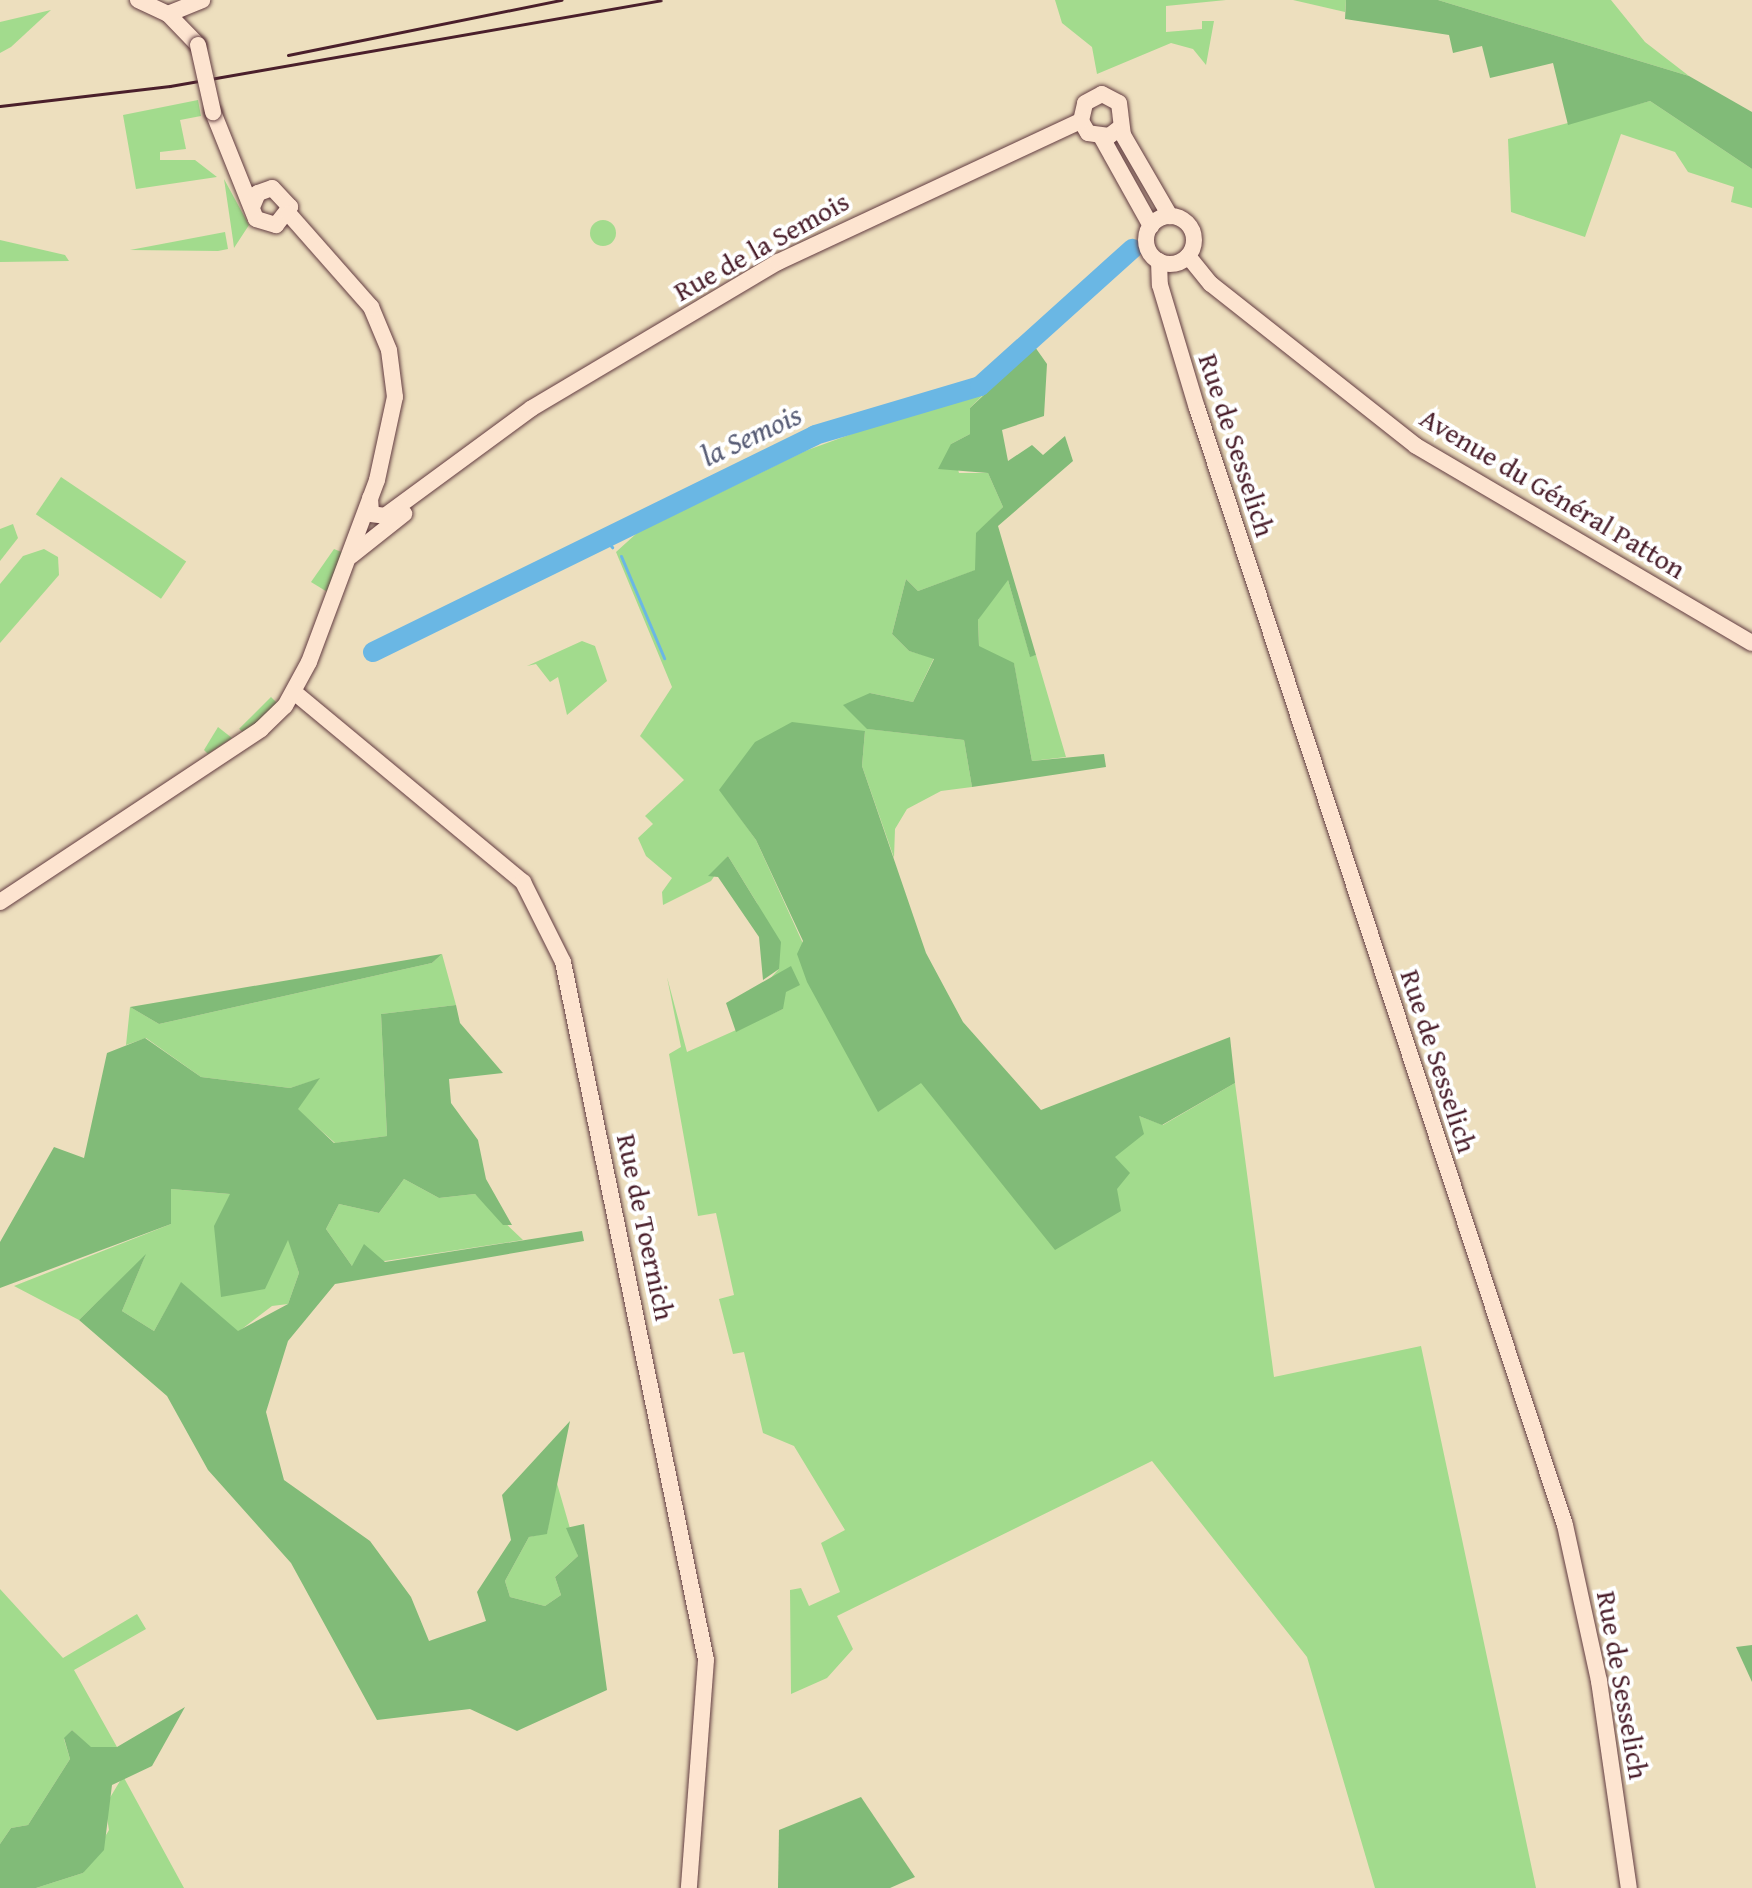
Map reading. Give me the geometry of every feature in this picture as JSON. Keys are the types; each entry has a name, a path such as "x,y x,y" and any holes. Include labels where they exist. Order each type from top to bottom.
{"main road":[{"path":"138,0 168,14 198,45"},
{"path":"168,14 200,2 198,45 213,112 228,156 262,224 283,220"},
{"path":"1102,94 1122,108 1121,127 1170,216 1192,229 1188,256 1159,261 1149,249 1151,226 1102,138 1081,121 1085,103 1102,94"},
{"name":"Rue de la Semois","path":"294,692 345,563 361,533 481,444 835,230 1081,121"},
{"path":"1102,138 1121,127"},
{"path":"228,156 265,189 286,194 283,220"},
{"path":"252,207 265,189"},
{"path":"1151,226 1170,216"},
{"path":"283,220 348,277 371,307 394,376 393,426 361,533"},
{"name":"Avenue du Général Patton","path":"1188,256 1211,284 1416,446 1752,643"},
{"name":"Rue de Sesselich","path":"1159,261 1160,285 1197,408 1565,1525 1599,1681 1629,1888"},
{"name":"Rue de la Semois","path":"370,498 371,514 385,516 481,444"},
{"name":"Rue de la Semois","path":"361,533 389,521 458,462"},
{"path":"0,902 261,729 294,692"},
{"name":"Rue de Toernich","path":"294,692 523,882 563,962 706,1660 689,1888"}],"green space":[{"path":"1055,0 1226,0 1166,6 1166,32 1202,29 1202,21 1214,21 1206,65 1193,49 1171,43 1097,74 1092,47 1062,23"},
{"path":"1293,0 1346,0 1345,12"},
{"path":"1346,0 1438,0 1689,76 1752,112 1752,169 1650,101 1568,125 1553,63 1490,78 1482,46 1453,53 1449,35 1345,19"},
{"path":"1438,0 1611,0 1645,42 1689,76"},
{"path":"51,10 11,47 0,53 0,22"},
{"path":"198,100 201,116 180,120 186,149 160,152 160,160 195,160 217,177 136,189 123,115"},
{"path":"1650,101 1752,169 1752,208 1731,202 1734,187 1688,172 1675,152 1621,134 1585,237 1511,212 1508,139"},
{"path":"224,179 249,225 234,248 233,240"},
{"path":"603,220 612,224 616,233 612,242 603,246 594,242 590,233 594,224"},
{"path":"225,232 228,249 218,251 130,250"},
{"path":"0,240 65,255 69,261 0,262"},
{"path":"1035,347 1047,364 1044,416 1002,430 1008,461 1032,445 1043,455 1065,436 1073,461 998,526 1036,655 1030,657 1008,580 978,620 979,646 1014,663 1032,761 1104,754 1106,767 972,787 964,740 867,729 843,705 870,693 913,702 934,659 909,651 892,634 906,579 918,591 975,570 976,533 1003,507 988,473 938,469 951,444 970,434 970,408"},
{"path":"997,381 970,408 970,434 951,444 959,473 988,473 1003,507 977,533 976,570 918,591 906,579 892,634 909,651 934,658 913,702 870,693 868,729 964,740 972,787 941,791 907,809 895,829 894,858 862,766 865,731 720,790 756,840 879,1111 921,1082 1055,1249 1117,1189 1114,1157 1139,1116 1163,1125 1235,1083 1274,1377 1421,1346 1536,1888 1375,1888 1307,1657 1152,1461 837,1616 853,1649 827,1678 791,1694 790,1590 801,1588 809,1606 840,1592 821,1543 845,1530 794,1446 763,1433 744,1352 733,1354 719,1299 734,1295 716,1213 698,1216 669,1054 681,1047 667,977 687,1052 783,1009 783,976 764,985 779,969 757,903 728,856 711,881 663,905 662,892 672,878 646,856 638,838 653,824 645,816 684,780 640,736 672,687 616,552 637,533 805,451"},
{"path":"61,477 186,561 161,599 36,514"},
{"path":"13,524 18,538 0,561 0,529"},
{"path":"44,549 58,557 59,575 0,643 0,584 23,556"},
{"path":"334,549 344,553 329,593 311,582"},
{"path":"1002,580 1008,580 1030,656 1036,655 1066,757 1032,761 1014,664 979,647 978,620"},
{"path":"582,641 595,646 607,681 567,715 558,677 550,682 536,664 527,666"},
{"path":"271,697 278,704 246,736 239,729"},
{"path":"792,722 865,731 862,766 926,953 963,1022 1041,1110 1230,1037 1235,1083 1162,1125 1139,1116 1144,1134 1115,1157 1130,1173 1117,1189 1121,1211 1055,1250 921,1083 878,1112 807,982 797,954 803,941 756,840 719,790 755,742"},
{"path":"218,727 232,738 208,754 204,750"},
{"path":"728,856 781,942 779,969 763,980 759,937 718,877 708,876"},
{"path":"442,954 456,1005 381,1014 387,1136 335,1143 297,1109 319,1079 290,1088 201,1077 146,1038 126,1045 130,1007 159,1024 432,963"},
{"path":"442,954 432,963 159,1024 130,1007"},
{"path":"791,966 800,985 786,992 783,1009 736,1032 726,1003"},
{"path":"456,1005 460,1023 503,1073 449,1079 451,1103 478,1140 486,1179 512,1225 503,1225 475,1194 439,1198 404,1179 379,1213 339,1204 326,1229 352,1266 364,1244 385,1262 582,1231 584,1241 335,1284 288,1341 266,1412 284,1480 370,1541 411,1597 429,1641 486,1621 477,1592 511,1540 502,1495 570,1421 547,1534 529,1537 505,1581 510,1597 545,1606 561,1595 555,1577 578,1556 566,1528 584,1524 607,1690 517,1731 470,1709 377,1720 291,1563 208,1470 167,1396 79,1320 146,1254 122,1311 154,1331 181,1282 238,1331 288,1304 299,1273 288,1240 265,1289 221,1297 214,1226 230,1194 171,1189 171,1224 0,1288 0,1242 54,1147 84,1158 107,1053 145,1038 201,1077 290,1088 320,1078 298,1109 334,1143 387,1136 381,1014"},
{"path":"404,1179 439,1198 475,1194 523,1240 352,1266 326,1229 339,1204 379,1213"},
{"path":"171,1189 230,1194 288,1238 299,1273 288,1304 272,1306 238,1332 181,1283 154,1331 122,1311 145,1256 79,1320 14,1286 171,1224"},
{"path":"556,1480 578,1556 555,1577 561,1595 545,1606 510,1597 505,1581 529,1537 547,1533"},
{"path":"0,1589 63,1658 137,1614 146,1629 74,1670 117,1747 91,1748 72,1730 64,1739 70,1759 28,1825 11,1828 0,1844"},
{"path":"1752,1645 1752,1682 1736,1647"},
{"path":"185,1707 152,1766 112,1785 104,1850 83,1873 36,1888 0,1888 0,1844 11,1828 28,1825 70,1759 64,1738 72,1730 91,1747 117,1747"},
{"path":"123,1776 184,1888 36,1888 83,1873 109,1830 105,1806"},
{"path":"861,1797 915,1877 890,1888 778,1888 779,1830"}],"waterway":[{"name":"la Semois","path":"373,652 815,435 980,386 1132,249"},
{"path":"605,539 612,547"},
{"path":"621,556 664,658"}],"railway":[{"path":"288,55 562,0"},
{"path":"0,106 170,86 661,0"}]}
